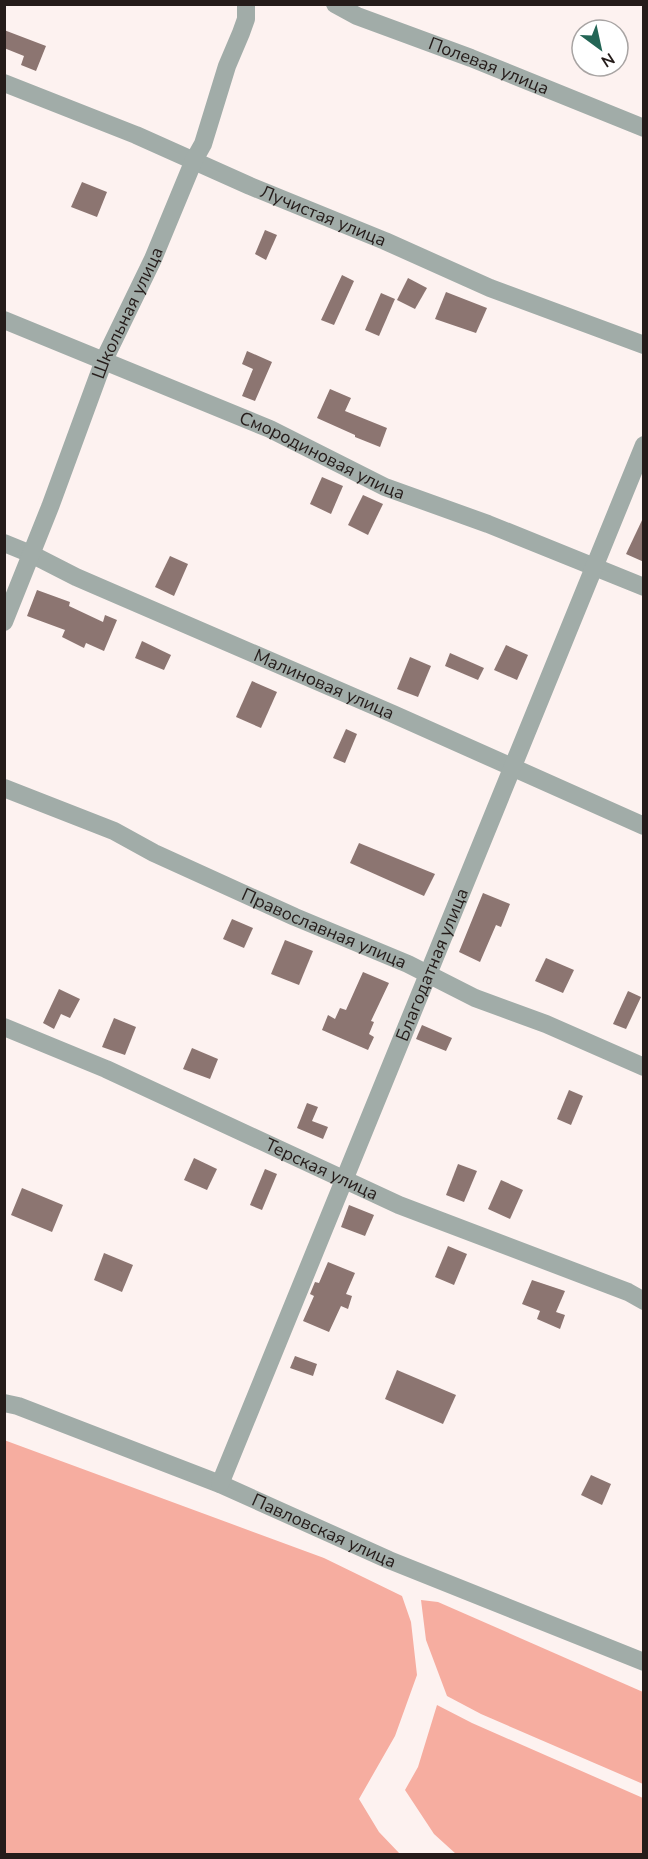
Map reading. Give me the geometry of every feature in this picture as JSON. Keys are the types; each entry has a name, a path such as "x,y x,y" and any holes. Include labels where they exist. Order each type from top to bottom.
{"street":[{"name":"Школьная улица","path":"4,622 104,360 153,259 194,160 203,144 227,66 246,18 246,4"},
{"name":"Полевая улица","path":"334,4 357,16 471,58 644,128"},
{"name":"Лучистая улица","path":"4,83 136,135 490,288 644,345"},
{"name":"Смородиновая улица","path":"4,320 270,429 385,487 644,586"},
{"name":"Благодатная улица","path":"220,1484 644,445"},
{"name":"Малиновая улица","path":"4,543 76,577 644,826"},
{"name":"Православная улица","path":"4,788 114,831 165,858 428,973 475,998 546,1024 644,1067"},
{"name":"Терская улица","path":"4,1027 106,1069 399,1205 644,1300"},
{"name":"Павловская улица","path":"4,1403 18,1406 220,1484 389,1560 644,1662"}],"shaded area":[{"path":"4,1440 324,1558 402,1596 411,1622 417,1675 395,1736 359,1799 379,1832 400,1854 5,1854"},
{"path":"421,1600 438,1602 643,1692 643,1784 481,1714 447,1696 426,1640"},
{"path":"437,1705 472,1723 643,1798 643,1854 456,1854 434,1834 405,1790 418,1767"}],"building":[{"path":"4,30 46,46 36,71 21,65 24,56 4,48"},
{"path":"82,182 107,192 97,217 71,207"},
{"path":"265,230 277,235 266,260 255,254"},
{"path":"342,275 354,281 334,325 321,320"},
{"path":"408,278 427,288 415,309 397,300"},
{"path":"446,292 487,308 476,333 435,319"},
{"path":"381,293 395,299 379,336 365,330"},
{"path":"247,351 272,362 255,401 242,396 253,369 242,364"},
{"path":"330,389 351,398 345,411 387,428 380,447 317,418"},
{"path":"322,477 343,486 331,514 310,504"},
{"path":"363,495 383,504 368,535 348,525"},
{"path":"644,516 644,562 626,554"},
{"path":"170,556 188,564 174,596 155,587"},
{"path":"37,590 70,602 69,606 103,622 105,615 117,620 104,651 86,643 84,648 62,637 65,630 27,616"},
{"path":"142,641 171,655 164,670 135,658"},
{"path":"506,645 528,655 517,680 494,670"},
{"path":"450,653 484,668 478,680 445,666"},
{"path":"410,657 431,666 418,697 397,689"},
{"path":"252,681 277,692 261,728 236,717"},
{"path":"346,729 357,734 345,763 333,758"},
{"path":"359,843 435,874 424,896 350,863"},
{"path":"483,893 510,904 501,927 496,925 480,962 459,952"},
{"path":"232,919 253,928 244,948 223,939"},
{"path":"285,940 313,951 299,985 271,974"},
{"path":"546,958 574,970 563,993 535,981"},
{"path":"363,972 389,983 371,1021 374,1022 369,1034 374,1037 368,1050 322,1030 328,1015 335,1019 340,1008 346,1010"},
{"path":"59,989 80,999 70,1018 61,1014 54,1029 43,1023"},
{"path":"628,991 641,997 626,1029 613,1024"},
{"path":"114,1018 136,1027 125,1055 102,1047"},
{"path":"422,1025 452,1038 446,1051 416,1039"},
{"path":"192,1048 218,1059 210,1079 183,1069"},
{"path":"569,1090 583,1096 571,1125 557,1119"},
{"path":"307,1103 318,1107 312,1121 328,1127 323,1139 297,1128"},
{"path":"194,1158 217,1169 207,1190 184,1180"},
{"path":"458,1164 477,1171 464,1202 446,1195"},
{"path":"265,1169 277,1174 262,1210 250,1205"},
{"path":"501,1180 523,1190 510,1219 488,1209"},
{"path":"22,1188 63,1205 52,1232 11,1215"},
{"path":"349,1205 374,1215 365,1236 341,1227"},
{"path":"448,1246 467,1254 454,1285 435,1277"},
{"path":"104,1253 133,1265 122,1292 94,1280"},
{"path":"328,1262 355,1273 346,1294 352,1296 348,1309 341,1306 329,1332 303,1321 314,1296 310,1294 315,1282 319,1283"},
{"path":"532,1280 565,1291 556,1312 565,1315 560,1329 537,1319 540,1311 522,1304"},
{"path":"295,1356 317,1364 313,1376 290,1368"},
{"path":"397,1370 456,1395 443,1424 385,1399"},
{"path":"591,1475 611,1484 602,1505 581,1495"}]}
